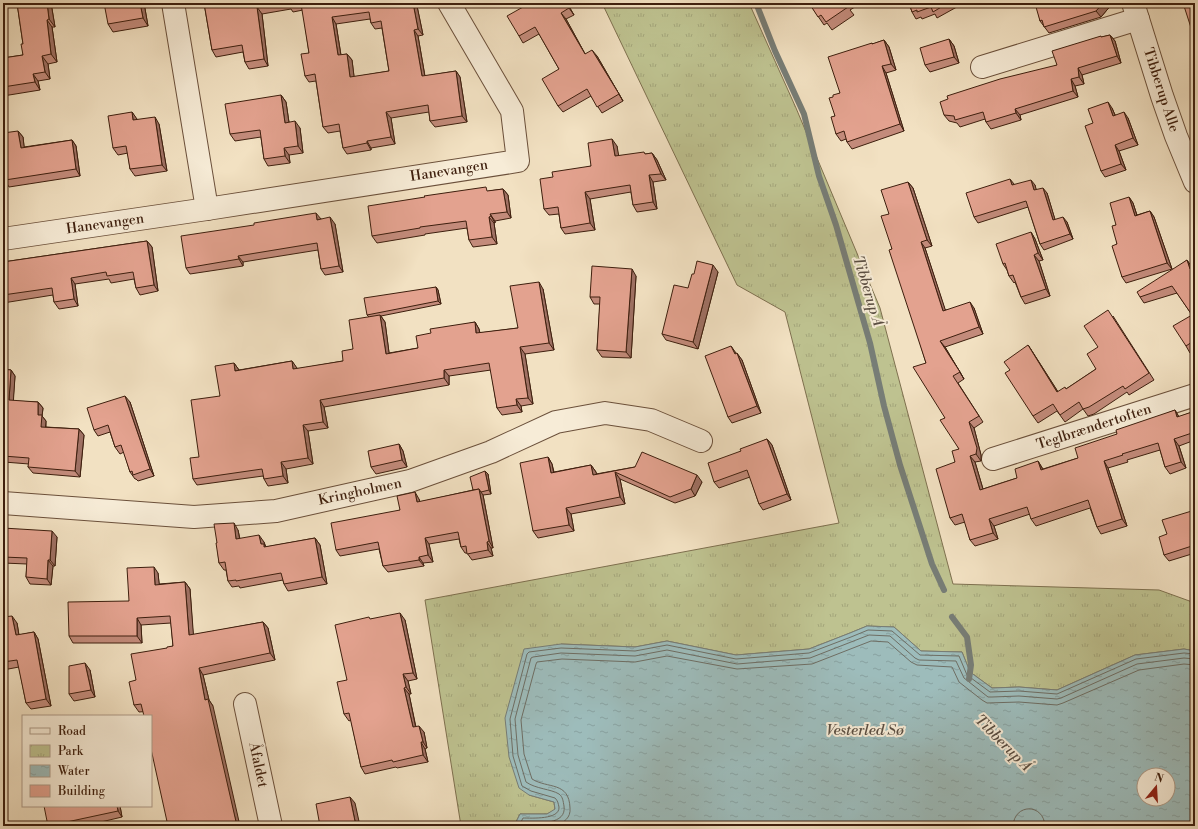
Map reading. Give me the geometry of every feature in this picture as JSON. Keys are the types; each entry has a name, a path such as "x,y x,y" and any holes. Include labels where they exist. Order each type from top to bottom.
{"street":[{"path":"173,3 207,209"},
{"name":"Hanevangen","path":"3,239 518,161 512,111 449,3"},
{"name":"Tibberup Alle","path":"982,67 1135,11 1176,136 1195,182"},
{"name":"Teglbrændertoften","path":"993,458 1195,395"},
{"name":"Kringholmen","path":"3,504 194,517 276,511 410,482 491,452 556,422 605,413 651,420 701,441"},
{"name":"Åfaldet","path":"245,704 271,826"}],"green space":[{"path":"602,3 749,3 796,108 880,308 953,584 1159,590 1195,603 1195,651 1184,649 1135,655 1057,690 1019,687 992,688 970,672 962,652 921,651 894,627 867,626 809,649 736,655 667,641 635,647 561,644 529,795 554,802 555,810 547,814 520,814 514,826 461,826 425,600 839,523 785,312 737,285"}],"water":[{"name":"Vesterled Sø","path":"867,626 894,627 921,651 962,652 970,672 992,688 1019,687 1057,690 1135,655 1184,649 1195,651 1195,826 1036,826 1029,824 1025,826 514,826 520,814 547,814 555,809 554,802 529,795 519,788 509,757 505,718 524,649 561,644 635,647 667,641 736,655 809,649"}],"building":[{"path":"17,3 47,3 49,19 47,20 51,54 42,56 45,72 33,74 35,82 3,87 3,58 23,55 21,44 23,44"},
{"path":"104,3 140,3 143,18 108,24"},
{"path":"204,3 285,3 257,7 264,59 245,62 242,45 212,50"},
{"path":"288,3 413,3 418,29 414,30 422,76 456,71 462,116 430,121 428,105 386,112 391,137 367,141 367,143 343,148 339,124 323,127 315,74 305,76 301,54 309,53 301,4 289,5","holes":["369,12 371,23 381,21 389,71 350,77 347,54 338,55 332,17"]},
{"path":"520,3 566,3 569,8 561,13 585,54 592,50 619,94 597,107 587,89 558,106 542,79 559,69 535,27 519,36 507,16 523,7"},
{"path":"809,3 845,3 848,7 826,22 821,15 818,17"},
{"path":"909,3 948,3 933,12 931,7 917,12 917,10 912,12"},
{"path":"1037,3 1103,3 1096,11 1044,27 1042,20 1040,21 1036,7"},
{"path":"1183,3 1195,3 1195,40"},
{"path":"1110,35 1117,56 1078,68 1079,77 1071,79 1073,91 1015,109 1016,113 986,122 983,112 955,120 954,116 944,115 940,102 948,99 947,96 1000,79 1057,65 1052,51 1101,36"},
{"path":"949,39 954,57 925,65 920,48"},
{"path":"884,40 891,64 882,66 900,124 847,142 844,131 836,134 831,117 835,116 829,98 840,93 828,57"},
{"path":"1195,40 1195,51 1192,42"},
{"path":"281,95 285,123 295,121 298,146 284,148 285,156 264,159 260,130 230,134 225,104"},
{"path":"1108,102 1113,116 1124,112 1133,138 1115,145 1121,164 1101,171 1085,126 1093,123 1088,109"},
{"path":"132,112 133,120 155,117 162,165 130,169 126,146 113,148 108,116"},
{"path":"18,131 21,148 72,140 76,169 5,180 3,166 3,133"},
{"path":"612,139 615,156 644,152 645,154 652,153 661,174 649,175 653,202 633,205 630,185 585,192 590,223 561,228 558,207 544,209 540,179 553,177 552,172 591,166 588,143"},
{"path":"1010,179 1012,185 1031,180 1034,190 1043,188 1053,220 1063,217 1070,234 1040,244 1026,201 974,217 966,193"},
{"path":"908,182 927,240 921,242 943,311 970,302 979,327 940,341 960,372 953,376 979,416 969,422 977,448 976,454 970,456 980,490 1017,478 1015,469 1038,461 1041,470 1078,458 1075,448 1117,434 1116,430 1175,410 1177,417 1195,411 1195,432 1174,439 1181,462 1165,467 1158,443 1104,461 1122,519 1097,527 1088,500 1031,519 1027,507 989,519 993,533 970,540 962,514 950,518 936,469 955,462 952,451 959,449 940,420 945,418 913,367 926,363 889,250 892,249 881,216 889,214 881,190"},
{"path":"486,187 487,191 503,189 507,212 490,214 491,216 489,217 492,237 469,240 466,221 420,227 372,236 368,206"},
{"path":"1129,197 1135,216 1150,211 1167,263 1122,277 1112,246 1117,244 1112,226 1116,225 1110,203"},
{"path":"316,213 317,220 330,217 339,266 321,269 317,243 238,256 239,259 186,268 181,236 254,225 254,223"},
{"path":"1031,232 1038,253 1034,255 1046,289 1021,297 1013,275 1009,276 1005,263 1003,264 996,244"},
{"path":"147,241 154,285 136,288 133,272 107,276 106,272 71,278 74,299 54,302 52,288 3,295 3,262"},
{"path":"1187,260 1190,269 1194,268 1195,272 1195,340 1186,346 1173,326 1192,315 1172,286 1140,297 1137,292"},
{"path":"697,261 713,265 693,342 662,334 674,285 688,288 692,274 694,274"},
{"path":"592,266 632,269 626,352 597,350 600,297 590,297"},
{"path":"539,282 549,343 520,347 528,398 516,399 517,405 497,408 489,363 444,370 444,378 320,400 323,422 303,425 308,458 281,462 283,476 264,479 262,469 193,479 190,458 199,457 191,400 220,396 215,366 234,363 235,371 292,361 293,369 343,361 342,351 353,349 349,320 380,315 386,354 418,348 416,336 431,333 430,329 475,322 476,333 518,328 510,286"},
{"path":"436,287 438,301 367,315 364,298"},
{"path":"1108,310 1149,373 1125,389 1123,386 1089,407 1083,409 1079,402 1060,415 1053,404 1033,416 1005,373 1010,370 1004,362 1028,345 1057,392 1065,387 1066,389 1096,369 1087,354 1098,347 1084,326"},
{"path":"731,346 735,354 737,353 757,406 728,417 705,356"},
{"path":"3,369 11,370 9,400 38,402 38,415 42,415 41,427 79,429 75,471 28,467 29,458 3,456"},
{"path":"125,396 150,469 133,475 132,471 130,472 121,445 115,447 108,425 94,430 87,408"},
{"path":"767,439 787,494 759,504 747,470 714,482 708,463 741,451 740,449"},
{"path":"399,444 402,460 371,467 368,451"},
{"path":"642,452 697,475 691,489 670,497 615,472 620,497 566,508 569,525 533,531 520,463 548,457 551,473 591,465 593,475 635,467"},
{"path":"485,471 489,490 481,492 479,489 473,490 470,477"},
{"path":"479,489 489,541 487,542 488,550 467,554 466,546 461,547 458,532 425,538 428,555 419,557 419,560 383,566 378,542 336,550 331,523 400,510 397,496 415,492 417,502"},
{"path":"1195,510 1195,545 1164,555 1159,537 1167,534 1162,520"},
{"path":"234,523 236,539 259,535 261,544 264,544 264,547 315,538 322,577 284,584 281,573 228,581 225,562 219,563 214,524"},
{"path":"3,528 52,531 47,579 26,577 27,558 3,557"},
{"path":"154,567 155,585 185,582 189,635 263,622 270,653 199,668 205,700 208,699 237,826 168,826 152,754 152,715 144,715 141,704 134,705 129,682 136,680 131,654 173,646 170,616 137,618 137,636 69,636 68,602 129,601 127,568"},
{"path":"400,613 413,673 403,674 406,687 404,688 413,727 419,726 423,742 421,742 423,755 361,767 349,713 344,714 337,682 347,680 335,625 369,617 370,619"},
{"path":"12,616 16,635 34,632 46,699 26,703 17,660 3,662 3,617"},
{"path":"85,663 91,690 69,694 69,666"},
{"path":"350,797 356,826 320,826 316,804"},
{"path":"44,807 117,807 118,811 48,826"}],"waterway":[{"name":"Tibberup Å","path":"756,3 775,51 804,114 819,176 836,225 870,343 884,406 900,465 932,564 944,590"},
{"name":"Tibberup Å","path":"952,617 967,637 971,665 969,679"}]}
